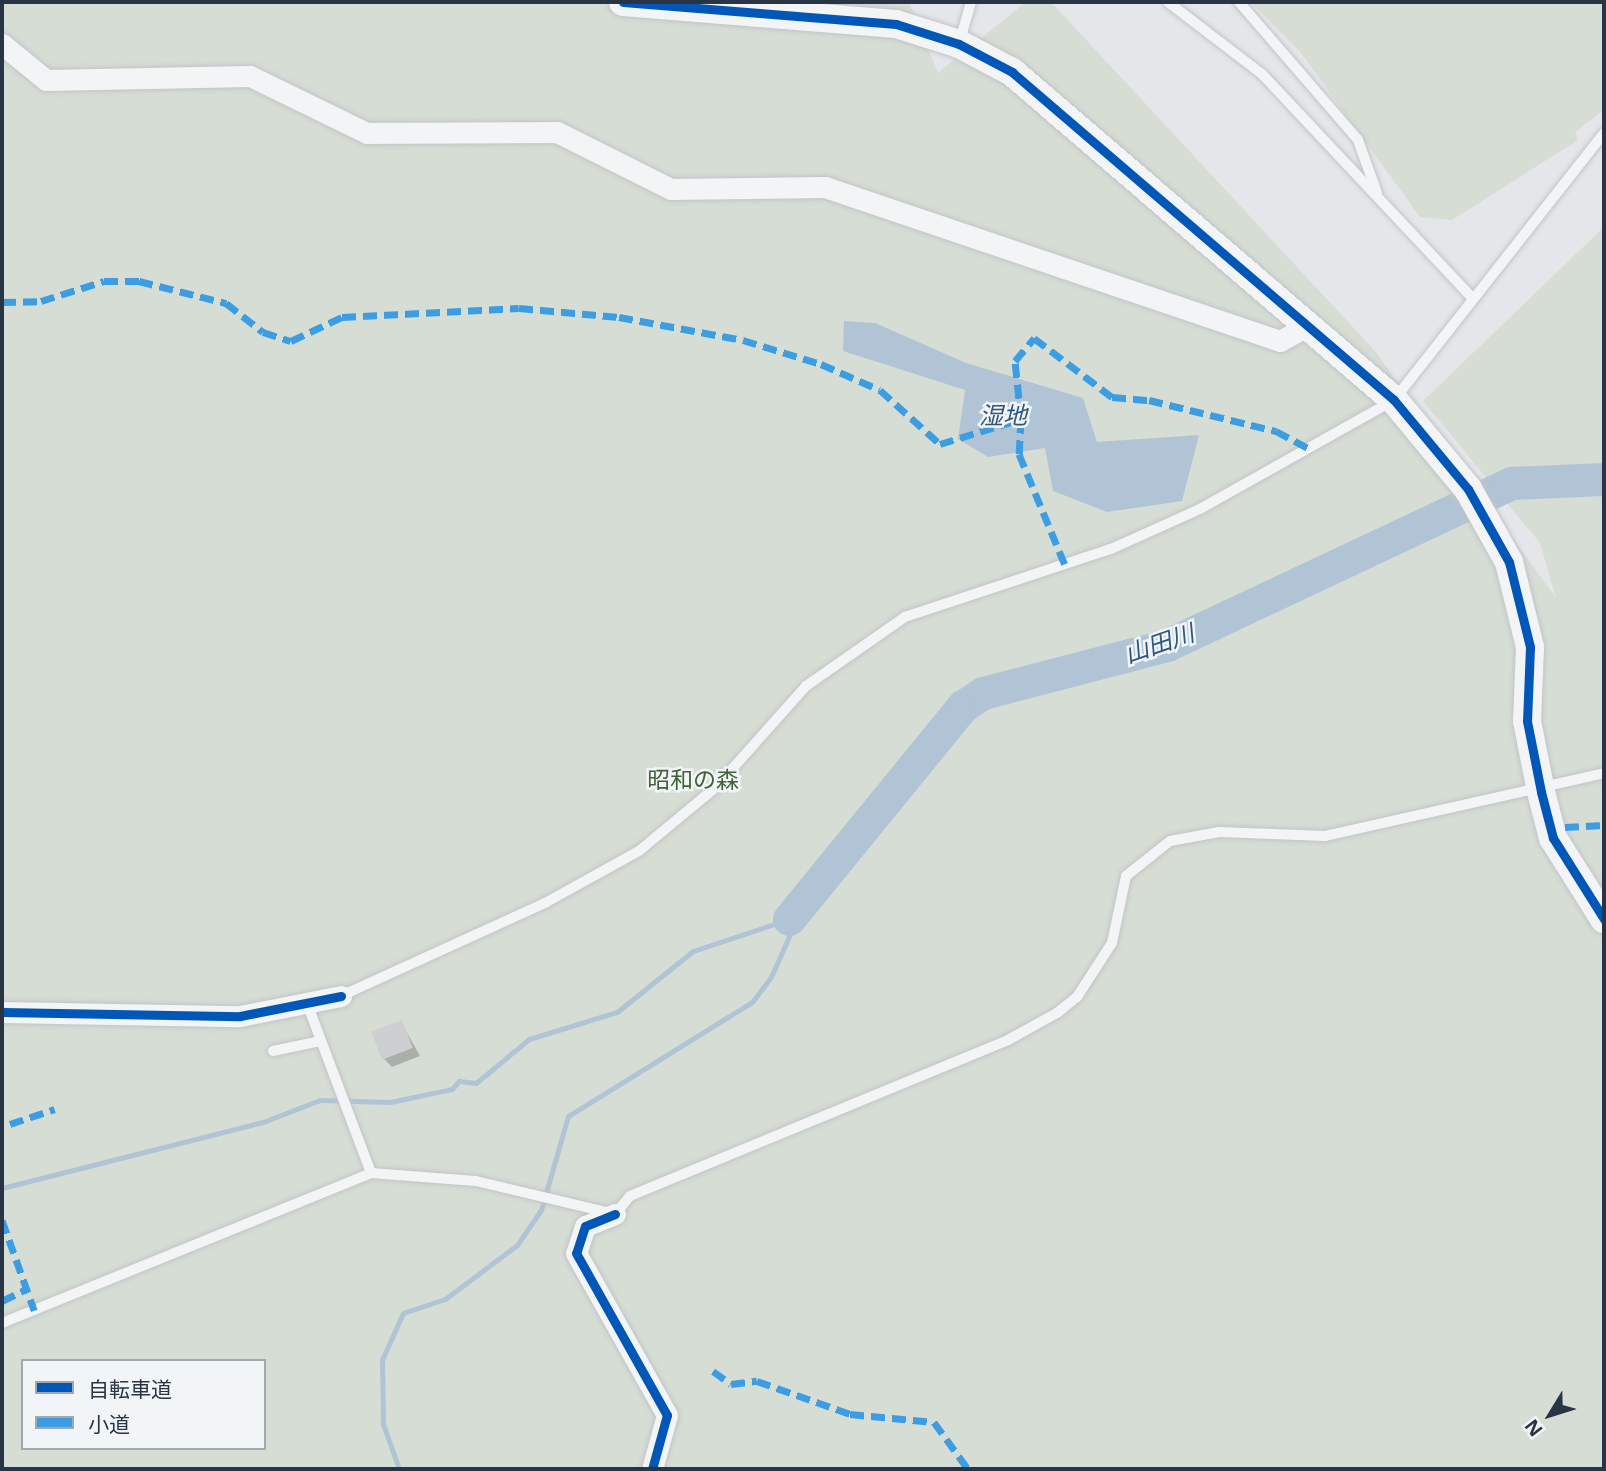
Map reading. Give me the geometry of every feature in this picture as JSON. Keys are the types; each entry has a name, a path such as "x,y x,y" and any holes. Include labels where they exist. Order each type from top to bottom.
{"street":[{"path":"623,2 896,24 959,44 1012,72 1303,328 1394,400 1487,516 1522,598 1530,647 1527,721 1541,792 1553,838 1604,919"},
{"path":"2,44 46,80 250,76 367,133 557,132 671,189 825,187 1280,341 1303,328"},
{"path":"2,1012 240,1016 308,1006 341,996"},
{"path":"615,1214 585,1226 576,1253 667,1415 652,1469"}],"lane":[{"path":"959,44 971,2"},
{"path":"1168,2 1262,74 1474,299"},
{"path":"1239,2 1358,140 1378,196"},
{"path":"341,996 545,903 639,851 716,787 806,686 905,618 1111,549 1200,509 1394,400 1604,133"},
{"path":"2,1323 370,1173 532,1191 563,1197 615,1214 630,1196 1008,1040 1056,1013 1077,997 1112,943 1126,876 1170,841 1219,832 1325,836 1541,792 1604,773"},
{"path":"308,1006 370,1173"},
{"path":"273,1051 321,1041"}],"green space":[{"name":"昭和の森","path":"2,2 909,2 938,73 1026,2 1051,2 1375,351 1556,598 1540,543 1423,401 1604,227 1604,1469 2,1469"},
{"path":"1251,2 1604,2 1604,110 1575,132 1578,140 1452,220 1420,217 1301,53"}],"water":[{"name":"湿地","path":"844,321 875,323 966,363 1083,398 1097,442 1199,435 1182,501 1107,512 1053,491 1045,448 988,457 958,439 965,390 843,351"}],"building":[{"path":"402,1020 413,1048 382,1060 371,1032"}],"waterway":[{"name":"山田川","path":"789,919 963,706 983,693 1167,645 1511,483 1604,479"},
{"path":"2,1188 263,1122 320,1100 390,1102 452,1089 459,1081 476,1083 529,1039 617,1012 693,951 789,919 791,932 771,977 752,1002 568,1116 541,1210 517,1245 445,1299 403,1313 382,1360 383,1424 399,1469"}],"marked path":[{"path":"2,302 41,301 104,281 139,281 226,303 263,332 291,341 342,317 519,308 619,317 743,340 821,364 880,390 940,444 1021,419 1015,361 1034,338 1112,397 1149,400 1276,431 1308,448"},
{"path":"1021,419 1019,454 1065,565"},
{"path":"1565,827 1604,825"},
{"path":"10,1124 55,1109"},
{"path":"2,1220 34,1310"},
{"path":"2,1301 27,1289"},
{"path":"713,1371 731,1384 757,1381 850,1414 934,1422 968,1469"}],"cycle path":[{"path":"623,2 896,24 959,44 1012,72 1394,400 1468,489 1509,562 1530,647 1527,721 1553,838 1604,919"},
{"path":"2,1012 240,1016 341,996"},
{"path":"615,1214 585,1226 576,1253 667,1415 652,1469"}]}
